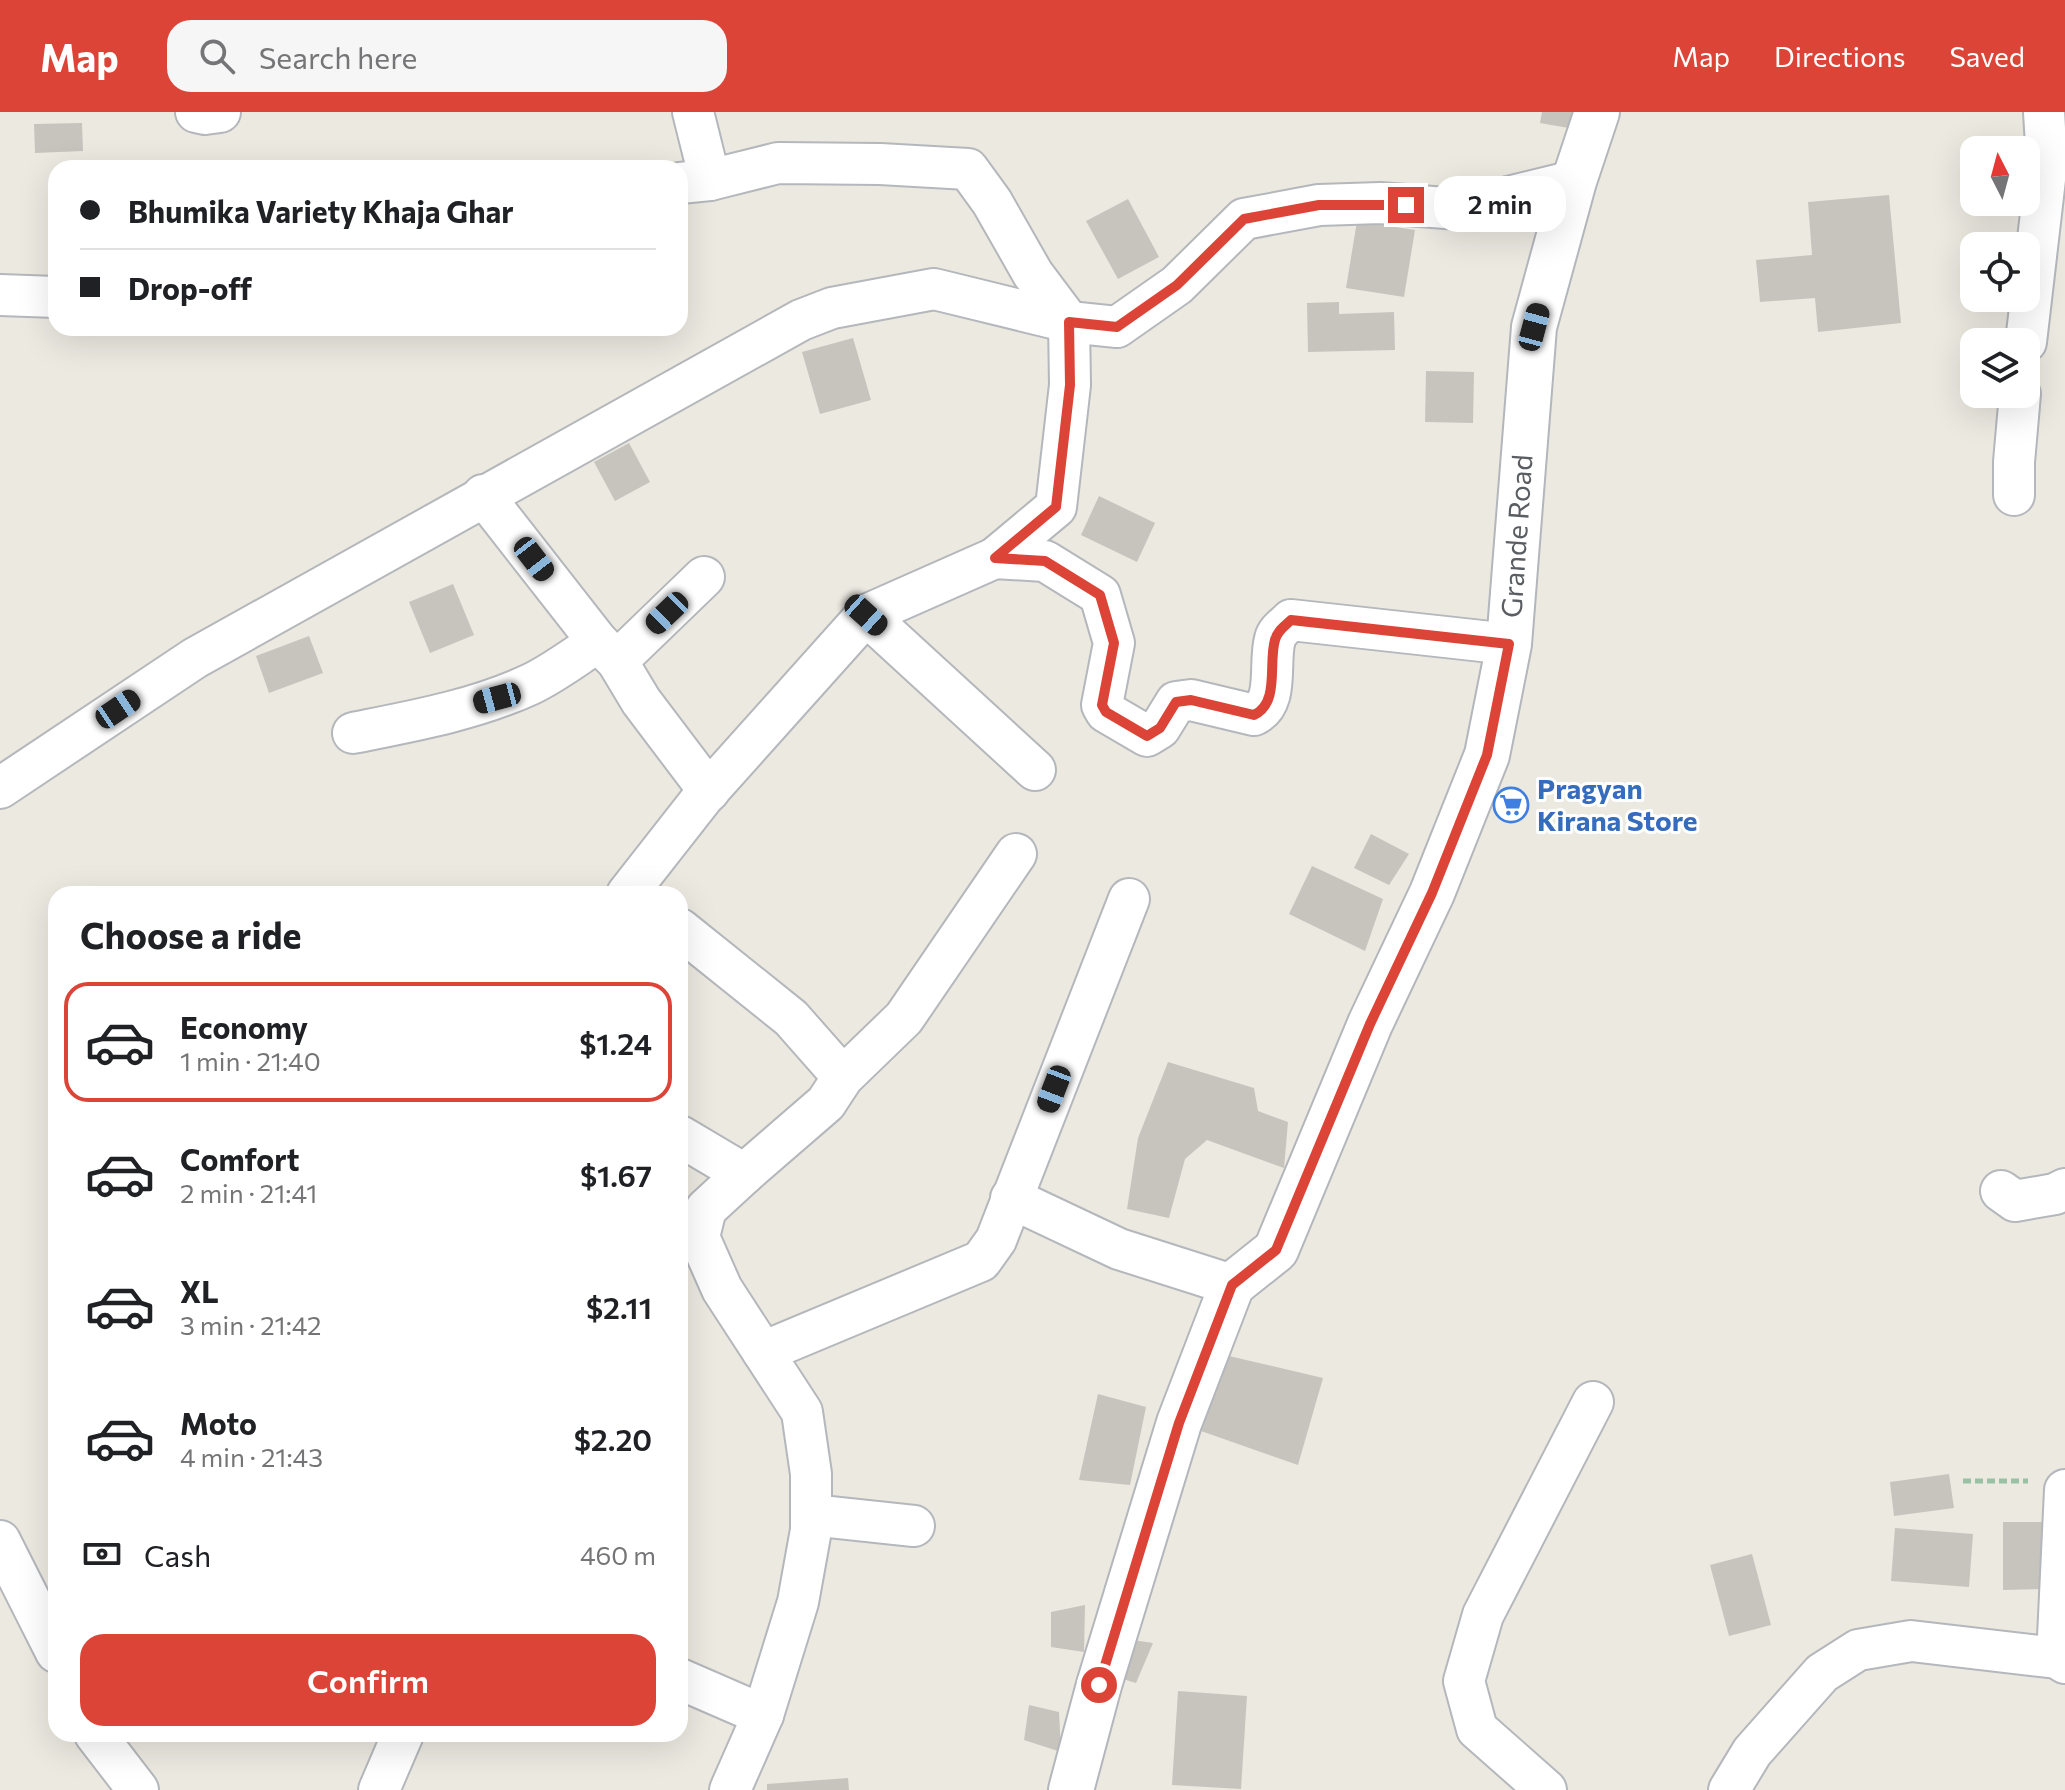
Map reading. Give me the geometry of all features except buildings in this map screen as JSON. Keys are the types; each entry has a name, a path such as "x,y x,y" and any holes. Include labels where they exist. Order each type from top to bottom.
{"street":[{"path":"196,112 220,112"},
{"path":"633,886 709,791 866,615 995,558 1056,507 1070,385 1069,322 1033,274 992,202 968,169 778,163 695,181 693,112"},
{"name":"Grande Road","path":"1232,1285 1276,1250 1370,1024 1432,893 1487,755 1509,644 1534,327 1574,181 1597,112"},
{"path":"2028,328 2047,162 2044,112"},
{"path":"0,788 195,658 801,320 832,308 934,289 1069,322 1117,327 1177,285 1244,219 1319,205 1380,203 1459,209 1574,181"},
{"path":"0,295 48,297"},
{"path":"2014,495 2019,408"},
{"path":"483,495 608,652 709,791"},
{"path":"995,558 1045,561 1100,595 1114,643 1102,705 1106,712 1147,736 1160,728 1176,702 1191,700 1254,715 1264,711 1269,701 1275,638 1291,620 1509,644"},
{"path":"353,733 417,721 497,698 608,652 704,577"},
{"path":"866,615 1035,770"},
{"path":"730,1790 763,1715 798,1602 811,1530 811,1474 802,1412 722,1289 699,1237 706,1209 826,1103 843,1077 904,1018 1016,854"},
{"path":"763,1352 981,1261 996,1240 1129,899"},
{"path":"688,935 791,1018 843,1077"},
{"path":"688,1141 744,1174"},
{"path":"2001,1191 2015,1201 2055,1194 2065,1189"},
{"path":"1011,1198 1119,1249 1232,1285 1179,1423 1099,1685 1071,1790"},
{"path":"1546,1790 1477,1729 1464,1681 1483,1615 1593,1402"},
{"path":"1729,1790 1752,1752 1822,1673 1858,1650 1911,1641 2061,1661 2050,1486"},
{"path":"811,1515 914,1526"},
{"path":"0,1541 48,1636"},
{"path":"688,1682 763,1715"},
{"path":"101,1742 138,1790"},
{"path":"379,1790 400,1742"}],"path":[{"path":"1963,1481 2050,1486"}],"place":[{"name":"Pragyan Kirana Store","path":"1511,805"}],"route":[{"path":"1099,1685 1179,1423 1232,1285 1276,1250 1370,1024 1432,893 1487,755 1509,644 1291,620 1275,638 1269,701 1264,711 1254,715 1191,700 1176,702 1160,728 1147,736 1106,712 1102,705 1114,643 1100,595 1045,561 995,558 1056,507 1070,385 1069,322 1117,327 1177,285 1244,219 1319,205 1406,205"}]}
